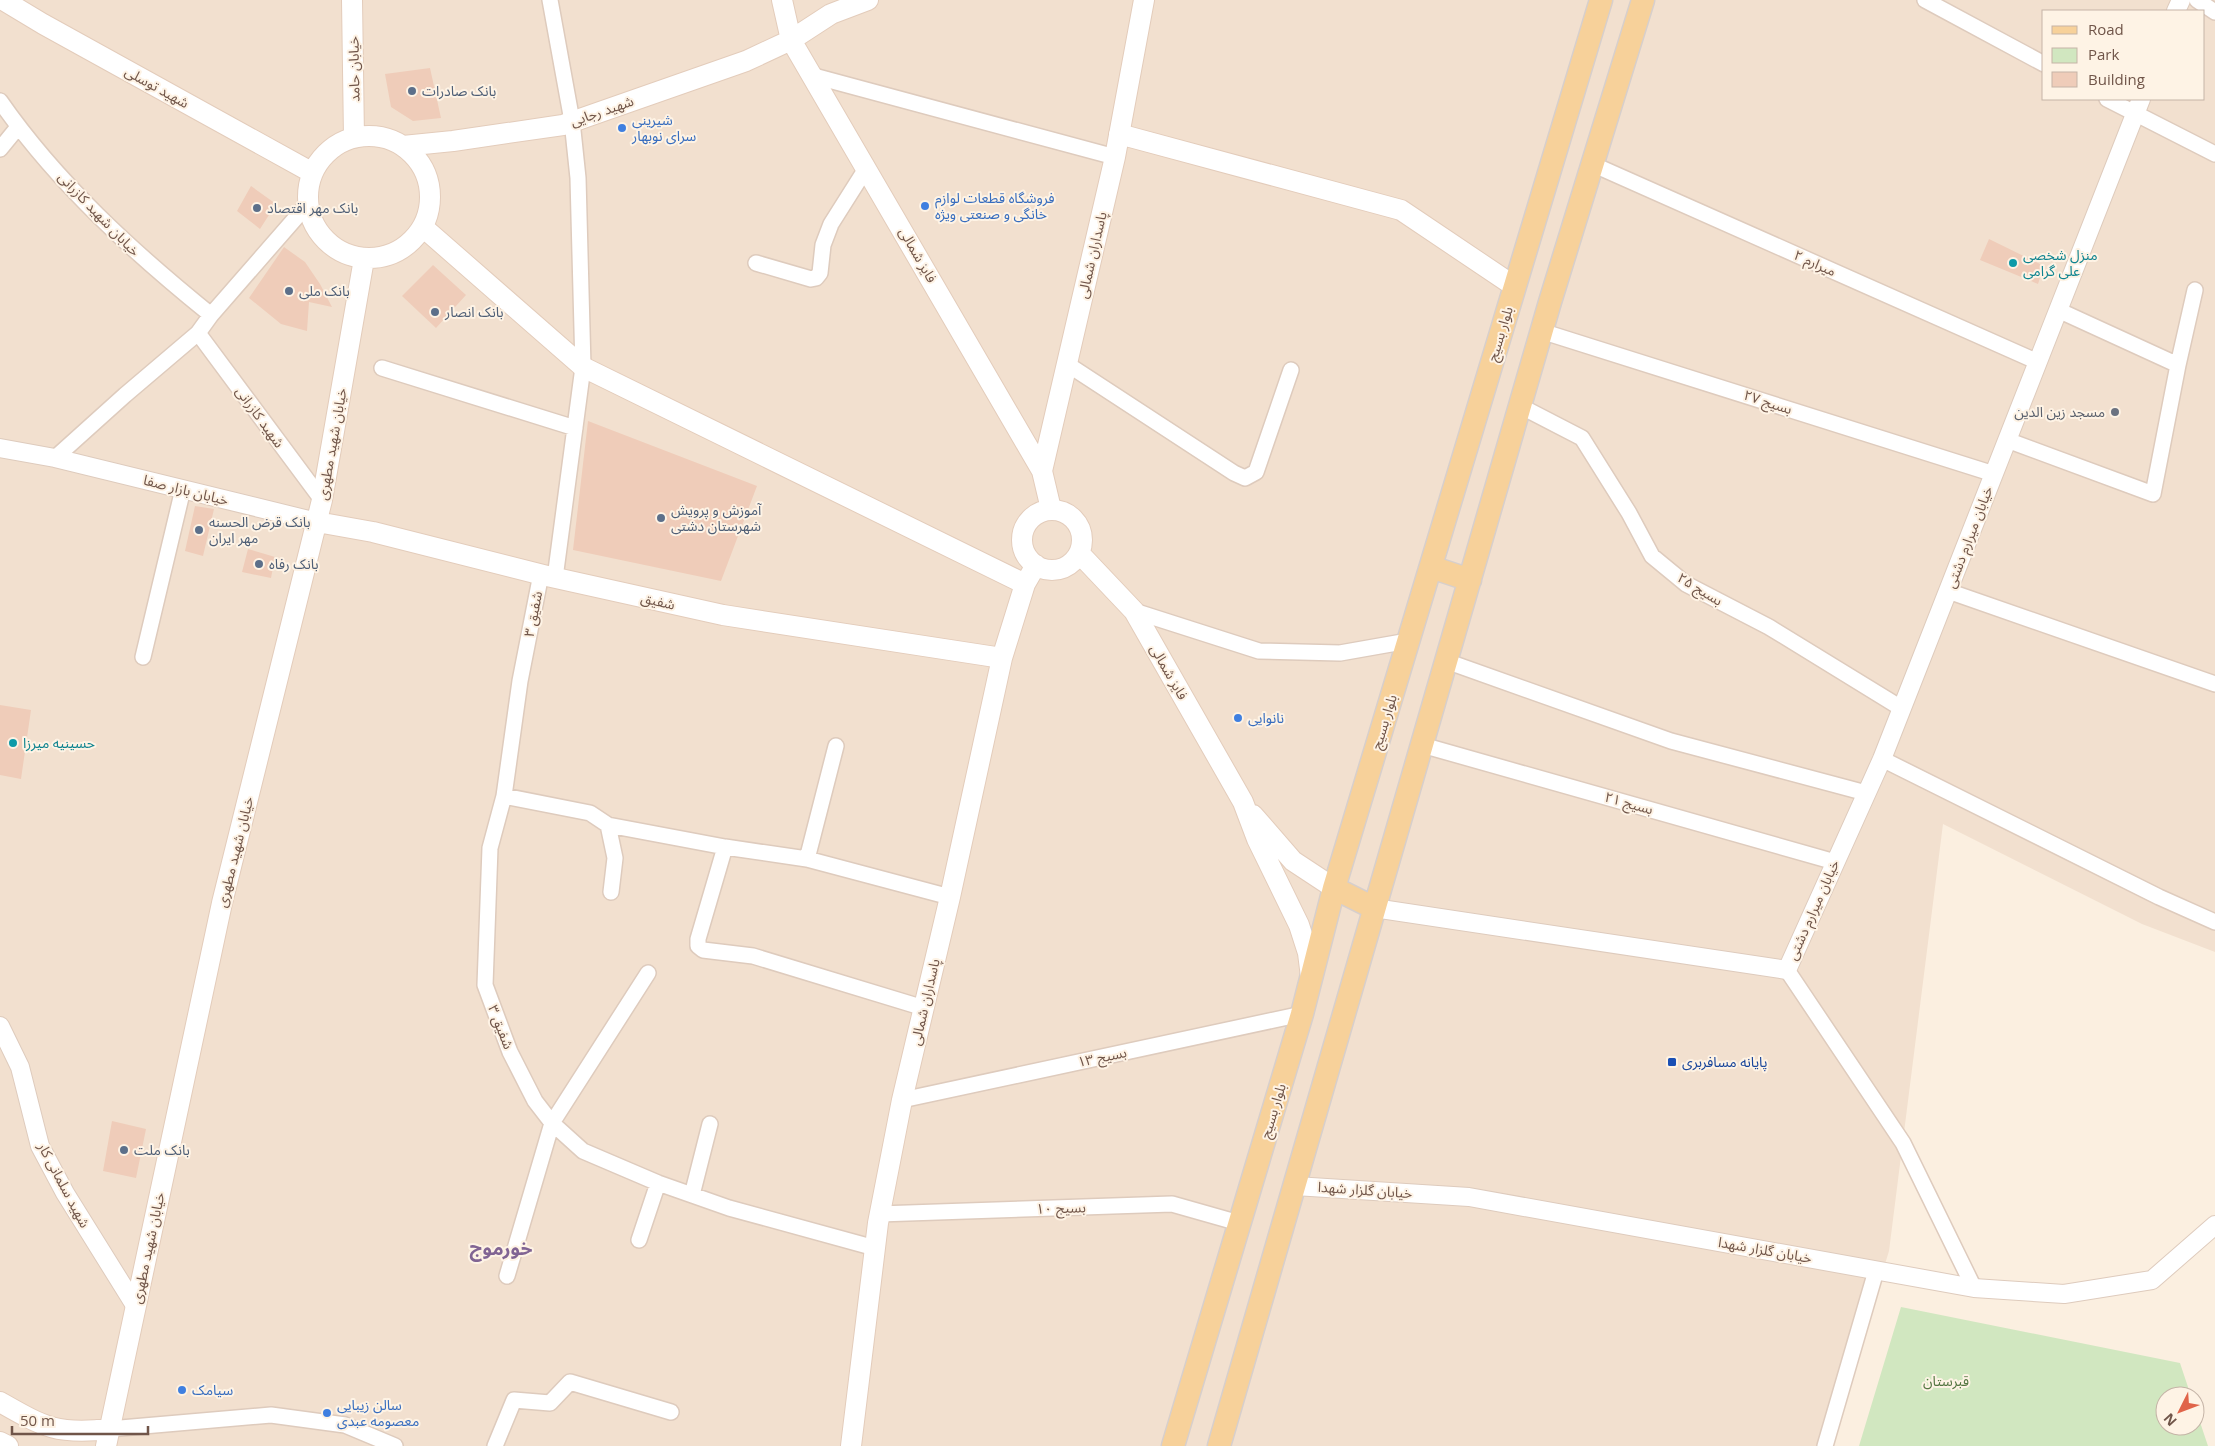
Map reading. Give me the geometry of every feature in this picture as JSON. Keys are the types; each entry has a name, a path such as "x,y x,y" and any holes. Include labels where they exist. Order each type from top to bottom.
{"main road":[{"name":"شهید توسلی","path":"3,0 311,172"},
{"name":"خیابان حامد","path":"352,0 354,138"},
{"name":"شهید رجایی","path":"403,146 453,141 563,125 746,61 792,40 848,4 868,0"},
{"name":"پاسداران شمالی","path":"1051,509 1042,471 1115,157 1144,0"},
{"name":"بلوار بسیج","path":"1173,1446 1302,1014 1334,888 1601,0"},
{"path":"1219,1446 1541,331 1643,0"},
{"name":"فایز شمالی","path":"782,2 792,40 1042,471"},
{"path":"1119,134 1401,210 1514,286"},
{"path":"366,136 385,138 403,146 418,160 427,177 431,196 424,228 404,248 385,257 364,259 344,254 326,242 314,225 307,205 311,172 330,150 346,140 354,138 366,136"},
{"path":"424,228 583,367 1025,584"},
{"name":"خیابان شهید مطهری","path":"108,1438 222,903 322,500 364,259"},
{"path":"1051,509 1064,511 1074,518 1081,529 1083,541 1080,554 1072,564 1060,570 1048,570 1036,565 1026,556 1022,544 1023,531 1028,520 1038,512 1051,509"},
{"name":"شفیق","path":"317,522 373,532 548,576 724,615 1002,658"},
{"name":"فایز شمالی","path":"1080,554 1134,611 1243,802 1257,839 1299,925 1308,953 1312,979"},
{"name":"پاسداران شمالی","path":"851,1446 879,1214 902,1100 950,896 1002,658 1025,584 1036,565"},
{"path":"1431,567 1470,580"},
{"name":"فایز شمالی","path":"1243,802 1293,861 1334,888"},
{"path":"1334,888 1374,908"},
{"path":"0,1402 40,1425 108,1438"},
{"path":"0,1442 8,1446"}],"street":[{"name":"شفیق ۳","path":"550,0 572,121 578,178 583,367 575,428 548,576 520,681 504,796 490,848 485,985 510,1052 535,1101 552,1123 583,1151 658,1183 729,1208 875,1248"},
{"path":"1925,0 2042,63"},
{"path":"2197,0 2215,12"},
{"path":"814,76 1115,157"},
{"path":"2111,100 2138,106 2215,154"},
{"name":"خیابان شهید کازرانی","path":"0,101 18,127 94,212 153,268 211,315"},
{"name":"خیابان میرارم دشتی","path":"1786,970 1882,759 2138,106"},
{"path":"0,149 18,127"},
{"name":"میرارم ۲","path":"1592,164 2038,362"},
{"path":"756,263 812,279 816,278 820,273 823,245 831,224 867,167"},
{"path":"1,449 55,458 198,333 211,315 307,205"},
{"path":"2007,440 2153,494 2178,365 2196,290"},
{"path":"2058,310 2178,365"},
{"name":"بسیج ۲۷","path":"1541,331 1994,474"},
{"name":"شهید کازرانی","path":"198,333 322,500"},
{"path":"1067,364 1234,473 1245,478 1256,472 1291,370"},
{"path":"382,368 575,428"},
{"name":"بسیج ۲۵","path":"1520,406 1582,438 1629,513 1652,556 1686,584 1769,627 1901,708"},
{"name":"خیابان بازار صفا","path":"55,458 317,522"},
{"path":"143,657 183,489"},
{"path":"1948,591 2215,684"},
{"path":"1134,611 1259,651 1340,653 1408,640"},
{"path":"1446,661 1671,741 1866,792"},
{"name":"بسیج ۲۱","path":"1422,745 1835,862"},
{"path":"807,859 836,746"},
{"path":"1882,759 2215,922"},
{"path":"504,796 590,813 608,825 725,847 807,859 950,896"},
{"path":"608,825 615,858 610,892"},
{"path":"725,847 698,939 698,946 703,950 753,956 924,1008"},
{"path":"1374,908 1786,970 1902,1143 1974,1288"},
{"path":"507,1276 552,1123 648,973"},
{"name":"بسیج ۱۳","path":"902,1100 1302,1014"},
{"name":"شهید سلمانی کار","path":"0,1026 20,1067 40,1146 65,1193 136,1308"},
{"path":"692,1195 710,1124"},
{"path":"639,1240 658,1183"},
{"name":"خیابان گلزار شهدا","path":"1295,1186 1469,1197 1974,1288 2064,1294 2152,1280 2215,1225"},
{"name":"بسیج ۱۰","path":"879,1214 1172,1204 1239,1223"},
{"path":"1825,1446 1876,1270"},
{"path":"495,1446 514,1400 550,1403 570,1382 671,1412"},
{"path":"108,1438 271,1416 345,1426 395,1446"}],"shaded area":[{"name":"خورموج","path":"0,0 2215,0 2215,952 2142,924 1943,824 1889,1251 1829,1446 0,1446"}],"green space":[{"name":"قبرستان","path":"1901,1307 2180,1363 2188,1386 2155,1386 2155,1436 2205,1436 2208,1446 1859,1446"}],"building":[{"name":"بانک صادرات","path":"430,68 441,118 413,121 391,107 385,74"},
{"name":"بانک مهر اقتصاد","path":"251,186 276,204 260,229 237,211"},
{"name":"منزل شخصی علی گرامی","path":"1989,239 2044,266 2038,284 1980,260"},
{"name":"بانک ملی","path":"284,247 305,262 320,284 332,307 309,302 307,331 281,324 249,298"},
{"name":"بانک انصار","path":"433,265 466,295 436,328 402,296"},
{"name":"آموزش و پرویش شهرستان دشتی","path":"588,421 757,486 721,581 573,550"},
{"name":"بانک قرض الحسنه مهر ایران","path":"195,506 214,509 203,556 185,551"},
{"name":"بانک رفاه","path":"248,549 275,557 271,578 242,572"},
{"name":"حسینیه میرزا","path":"0,705 31,710 21,779 0,775"},
{"name":"بانک ملت","path":"112,1121 146,1129 136,1178 103,1171"}],"place":[{"name":"بانک صادرات","path":"412,91"},
{"name":"شیرینی سرای نوبهار","path":"622,128"},
{"name":"فروشگاه قطعات لوازم خانگی و صنعتی ویژه","path":"925,206"},
{"name":"بانک مهر اقتصاد","path":"257,208"},
{"name":"منزل شخصی علی گرامی","path":"2013,263"},
{"name":"بانک ملی","path":"289,291"},
{"name":"بانک انصار","path":"435,312"},
{"name":"مسجد زین الدین","path":"2115,412"},
{"name":"آموزش و پرویش شهرستان دشتی","path":"661,518"},
{"name":"بانک قرض الحسنه مهر ایران","path":"199,530"},
{"name":"بانک رفاه","path":"259,564"},
{"name":"نانوایی","path":"1238,718"},
{"name":"حسینیه میرزا","path":"13,743"},
{"name":"پایانه مسافربری","path":"1672,1062"},
{"name":"بانک ملت","path":"124,1150"},
{"name":"سیامک","path":"182,1390"},
{"name":"سالن زیبایی معصومه عبدی","path":"327,1413"}],"district":[{"name":"خورموج","path":"501,1248"}]}
